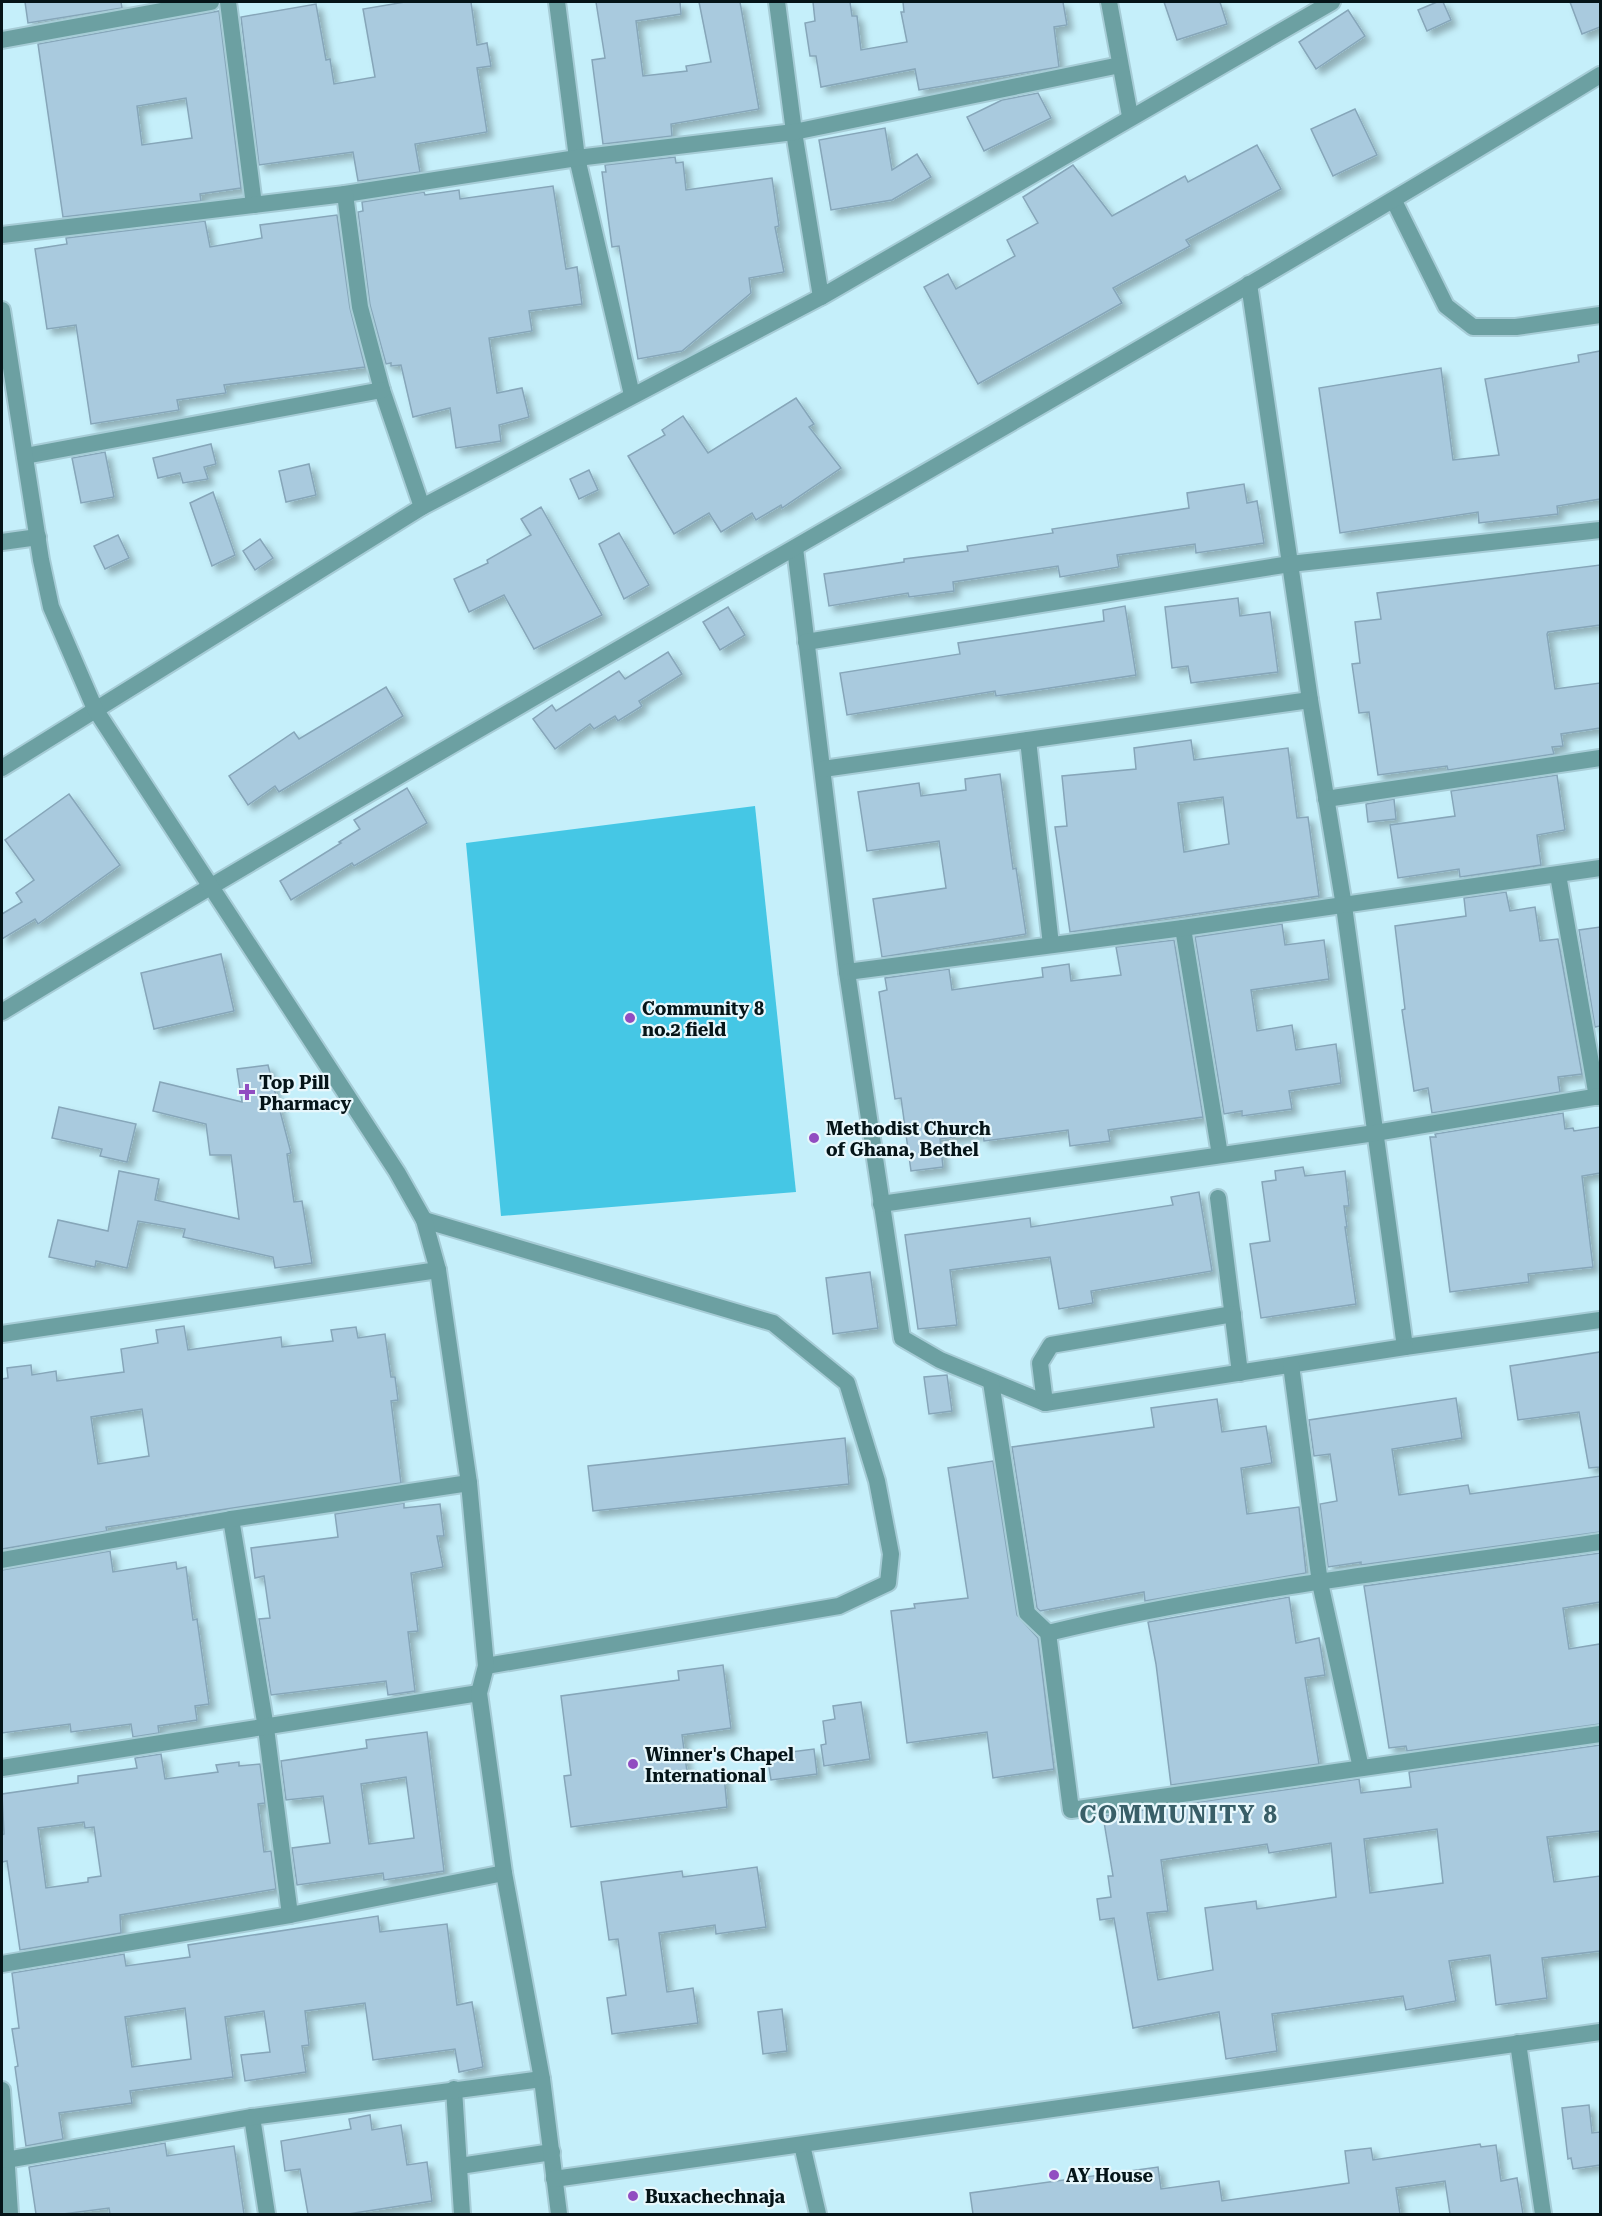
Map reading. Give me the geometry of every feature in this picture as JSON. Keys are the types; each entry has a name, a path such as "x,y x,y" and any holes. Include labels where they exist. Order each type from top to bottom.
{"street":[{"path":"2,40 211,2"},
{"path":"228,2 254,205"},
{"path":"557,2 577,158 632,395"},
{"path":"777,2 794,132 821,297"},
{"path":"1109,2 1130,116"},
{"path":"2,768 422,507 821,297 1130,116 1332,2"},
{"path":"2,236 345,194 577,158 794,132 1120,65"},
{"path":"2,1012 212,884 1394,201 1600,75"},
{"path":"345,194 360,307 382,390 422,507"},
{"path":"1394,201 1446,306 1473,327 1516,327 1600,315"},
{"path":"1249,285 1310,700 1344,906 1405,1347"},
{"path":"2,310 3,332 51,607 95,709 212,884 397,1172 424,1220 438,1270 469,1483 486,1666 479,1693 504,1873 542,2079 559,2214"},
{"path":"25,456 382,390"},
{"path":"806,642 1290,564 1600,530"},
{"path":"2,542 38,537"},
{"path":"795,548 847,972 902,1338 940,1360 1045,1403 1405,1347 1600,1320"},
{"path":"823,769 1310,700"},
{"path":"1028,740 1051,945"},
{"path":"1326,799 1600,758"},
{"path":"847,972 1344,906 1600,868"},
{"path":"881,1204 1375,1133 1599,1096 1558,874"},
{"path":"1183,928 1220,1155"},
{"path":"1218,1198 1240,1372"},
{"path":"424,1220 773,1323 847,1383 877,1481 891,1554 888,1583 839,1606 486,1666"},
{"path":"2,1334 438,1270"},
{"path":"1045,1403 1040,1363 1051,1345 1233,1314"},
{"path":"1291,1365 1320,1583 1361,1768"},
{"path":"991,1382 1027,1613 1048,1633 1071,1810 1600,1734"},
{"path":"2,1560 231,1519 469,1483"},
{"path":"231,1519 266,1728 290,1916"},
{"path":"1048,1633 1117,1617 1320,1583 1600,1542"},
{"path":"2,1768 479,1693"},
{"path":"2,1964 290,1916 504,1873"},
{"path":"554,2179 1600,2032"},
{"path":"1518,2043 1543,2214"},
{"path":"6,2160 252,2117 542,2079"},
{"path":"454,2089 462,2214"},
{"path":"2,2090 10,2214"},
{"path":"252,2117 267,2214"},
{"path":"802,2145 818,2214"},
{"path":"460,2166 552,2152"}],"shaded area":[{"name":"Community 8 no.2 field","path":"755,806 796,1192 501,1216 466,843"}],"building":[{"path":"25,2 121,2 122,8 28,23"},
{"path":"405,2 471,2 477,45 487,43 491,66 477,68 487,132 415,144 420,172 358,181 353,152 259,165 241,17 316,4 326,60 330,59 334,84 375,77 363,9"},
{"path":"596,2 680,2 681,14 636,21 643,76 687,71 686,66 711,62 699,2 740,2 759,109 671,124 672,136 603,144 592,60 605,58"},
{"path":"813,2 850,2 852,16 857,16 861,50 907,42 901,12 904,12 903,2 1063,2 1067,25 1054,27 1059,67 919,90 915,69 821,87 816,56 810,56 805,23 815,21"},
{"path":"1164,2 1220,2 1227,24 1177,40"},
{"path":"1437,2 1443,2 1451,20 1427,31 1418,10"},
{"path":"1570,2 1600,2 1600,27 1582,34"},
{"path":"1348,10 1365,36 1316,69 1299,42"},
{"path":"219,11 241,188 200,194 201,201 63,217 38,44","holes":["186,98 192,138 142,145 137,106"]},
{"path":"1038,93 1051,118 984,151 967,117 1002,100"},
{"path":"1355,109 1377,155 1333,176 1311,129"},
{"path":"885,128 892,170 917,154 931,177 892,200 831,210 819,140"},
{"path":"1257,145 1281,189 1186,240 1190,246 1113,288 1122,303 978,384 924,287 948,274 956,289 1015,256 1007,240 1038,223 1023,197 1073,165 1112,216 1185,176 1188,182"},
{"path":"675,157 676,163 683,162 686,190 772,178 779,226 775,227 784,272 749,278 751,293 682,351 638,359 619,246 612,247 602,172 606,172 605,165"},
{"path":"553,186 566,269 577,267 582,304 529,311 532,331 489,338 497,393 522,388 529,417 499,425 501,441 456,448 450,408 413,417 401,365 386,364 370,305 358,212 363,211 362,202 424,192 425,195 459,190 460,199"},
{"path":"337,215 350,308 365,367 224,385 226,393 177,400 179,410 91,424 76,325 47,329 35,249 67,244 66,238 205,221 210,247 262,238 260,225"},
{"path":"1600,351 1600,499 1557,506 1558,514 1479,523 1478,512 1340,533 1319,388 1441,368 1453,460 1499,455 1485,379 1579,362 1578,355"},
{"path":"796,398 814,424 809,427 841,468 782,508 781,505 756,520 752,513 721,532 709,513 674,534 628,456 665,435 662,430 683,416 708,453"},
{"path":"211,444 216,464 204,467 208,479 183,483 180,473 158,478 153,458"},
{"path":"105,452 114,497 81,503 72,458"},
{"path":"309,464 316,495 286,502 279,471"},
{"path":"589,470 598,490 579,499 570,479"},
{"path":"1244,484 1247,503 1257,501 1264,543 1196,553 1195,544 1117,555 1119,567 1060,577 1058,566 953,582 954,591 909,597 908,593 829,606 824,574 904,562 904,559 968,551 967,546 1053,533 1052,529 1189,508 1187,493"},
{"path":"213,492 235,555 212,566 190,503"},
{"path":"541,507 602,615 534,649 504,595 469,612 454,579 488,563 487,560 531,535 521,519"},
{"path":"619,533 649,585 624,599 599,544"},
{"path":"118,535 129,558 105,569 94,546"},
{"path":"260,539 273,558 255,570 243,551"},
{"path":"1600,565 1600,625 1548,632 1547,634 1555,689 1600,683 1600,728 1561,734 1563,746 1552,747 1554,754 1448,770 1447,766 1378,775 1369,712 1359,713 1352,664 1360,663 1355,622 1381,619 1377,593"},
{"path":"1238,598 1240,616 1270,612 1278,672 1191,683 1188,666 1172,668 1165,607"},
{"path":"1125,606 1136,675 996,696 995,691 847,715 840,673 960,654 958,643 1104,621 1103,610"},
{"path":"728,607 745,635 720,650 703,622"},
{"path":"668,652 682,674 639,701 642,706 618,721 615,716 594,729 590,724 555,749 533,719 552,705 556,711 619,671 625,679"},
{"path":"386,687 403,716 279,792 275,786 248,805 229,776 294,732 299,739"},
{"path":"1191,740 1194,760 1288,748 1297,818 1308,817 1319,896 1070,932 1055,827 1067,826 1062,776 1136,769 1134,748","holes":["1223,797 1229,844 1184,852 1178,803"]},
{"path":"1000,774 1013,869 1016,868 1026,934 882,957 873,899 946,888 939,841 867,851 858,792 919,783 921,796 966,790 965,779"},
{"path":"1557,775 1565,830 1537,835 1541,865 1460,877 1459,869 1398,878 1390,825 1455,816 1451,791"},
{"path":"407,788 427,823 354,866 352,863 291,900 280,881 360,829 354,820"},
{"path":"69,794 120,865 38,924 35,919 2,939 2,914 22,902 16,893 34,880 5,840"},
{"path":"1394,799 1396,819 1368,822 1366,804"},
{"path":"1506,892 1510,911 1535,907 1540,941 1558,939 1582,1074 1558,1077 1560,1092 1432,1113 1428,1088 1414,1091 1402,1010 1405,1009 1395,926 1466,916 1464,898"},
{"path":"1282,924 1285,945 1324,940 1329,979 1251,990 1257,1031 1292,1025 1296,1050 1336,1044 1341,1083 1289,1091 1292,1109 1242,1116 1242,1111 1224,1114 1195,937"},
{"path":"1600,927 1600,1026 1595,1027 1579,930"},
{"path":"1174,940 1203,1117 1108,1130 1110,1141 1070,1146 1068,1130 984,1141 983,1133 940,1139 943,1167 911,1171 901,1098 895,1099 879,992 887,990 885,978 949,969 952,990 1043,977 1042,968 1069,964 1071,981 1121,975 1116,947"},
{"path":"221,954 234,1011 154,1029 141,973"},
{"path":"268,1065 291,1153 287,1154 294,1202 302,1201 312,1263 275,1268 273,1257 183,1237 185,1229 138,1221 127,1268 96,1261 95,1267 49,1257 58,1220 108,1231 119,1171 159,1179 155,1200 239,1219 231,1155 210,1155 206,1124 153,1111 160,1082 242,1102 237,1069"},
{"path":"59,1107 136,1124 127,1162 100,1156 102,1149 52,1138"},
{"path":"1563,1113 1565,1129 1573,1128 1574,1131 1600,1127 1600,1173 1582,1176 1593,1267 1528,1274 1529,1282 1450,1292 1430,1137 1436,1137 1435,1134"},
{"path":"1303,1167 1305,1176 1345,1171 1349,1206 1344,1206 1347,1227 1345,1227 1356,1304 1261,1318 1250,1244 1270,1241 1262,1182 1276,1180 1275,1171"},
{"path":"1199,1192 1212,1271 1091,1291 1093,1303 1059,1309 1050,1257 950,1270 957,1325 918,1329 905,1235 1030,1218 1031,1227 1173,1205 1171,1197"},
{"path":"870,1272 878,1328 833,1334 826,1278"},
{"path":"184,1326 188,1350 281,1337 282,1347 333,1341 331,1330 356,1327 358,1338 385,1334 391,1377 395,1377 398,1400 391,1401 401,1483 106,1527 107,1531 2,1549 2,1379 8,1378 7,1368 31,1365 32,1375 56,1371 57,1381 124,1372 121,1349 158,1343 156,1330","holes":["142,1409 149,1456 98,1464 91,1417"]},
{"path":"1600,1352 1600,1467 1589,1468 1579,1412 1518,1420 1510,1366"},
{"path":"947,1375 952,1411 929,1414 924,1377"},
{"path":"1456,1398 1462,1438 1392,1449 1399,1495 1468,1485 1470,1494 1600,1476 1600,1532 1361,1565 1361,1562 1328,1567 1320,1504 1337,1501 1330,1454 1314,1456 1309,1420"},
{"path":"1217,1399 1222,1432 1266,1426 1272,1463 1241,1468 1247,1514 1299,1507 1306,1573 1145,1601 1144,1592 1040,1611 1037,1608 1012,1447 1154,1427 1151,1408"},
{"path":"845,1438 849,1484 593,1511 588,1466"},
{"path":"993,1461 1017,1615 1038,1638 1054,1769 993,1778 987,1732 907,1743 891,1611 915,1608 914,1604 968,1598 948,1468"},
{"path":"404,1503 404,1508 440,1504 444,1536 437,1536 443,1567 411,1573 418,1631 408,1632 415,1691 388,1695 386,1681 271,1695 259,1619 270,1618 264,1576 255,1578 251,1548 338,1537 335,1514"},
{"path":"110,1551 113,1572 176,1562 177,1569 186,1567 193,1620 197,1619 209,1704 195,1706 197,1720 158,1726 159,1733 133,1737 131,1724 71,1732 70,1724 2,1733 2,1570"},
{"path":"1600,1553 1600,1602 1563,1608 1569,1649 1600,1644 1600,1724 1407,1751 1406,1746 1389,1748 1364,1586"},
{"path":"1289,1597 1296,1643 1319,1638 1325,1675 1305,1678 1319,1764 1171,1785 1156,1664 1148,1622"},
{"path":"723,1665 731,1728 682,1735 688,1779 724,1775 727,1807 571,1827 564,1776 571,1775 561,1696 679,1680 678,1671"},
{"path":"861,1702 870,1759 824,1766 821,1745 826,1744 823,1721 835,1719 833,1706"},
{"path":"427,1732 444,1871 384,1880 383,1873 297,1885 292,1848 330,1843 323,1796 286,1800 281,1761 367,1748 366,1740","holes":["406,1777 414,1838 369,1844 361,1784"]},
{"path":"1600,1745 1600,1831 1547,1837 1554,1882 1600,1876 1600,1951 1542,1958 1547,1998 1496,2005 1490,1955 1449,1961 1456,2001 1406,2010 1403,1996 1272,2014 1277,2051 1226,2059 1219,2012 1133,2028 1114,1918 1100,1920 1097,1899 1111,1897 1108,1876 1113,1876 1103,1816 1359,1779 1361,1793 1411,1787 1409,1772","holes":["1437,1829 1443,1883 1370,1893 1364,1839","1331,1843 1336,1897 1257,1909 1256,1901 1205,1908 1213,1970 1158,1980 1147,1913 1168,1911 1161,1860 1267,1844 1269,1853"]},
{"path":"814,1749 817,1774 771,1780 767,1755"},
{"path":"161,1754 165,1779 218,1772 216,1765 239,1762 239,1766 260,1764 265,1803 258,1804 264,1852 271,1851 276,1889 120,1915 121,1933 20,1950 7,1861 2,1862 2,1835 4,1834 2,1794 78,1783 78,1776 137,1768 135,1758","holes":["84,1822 85,1828 94,1827 101,1876 88,1878 88,1882 46,1888 38,1828"]},
{"path":"757,1867 766,1927 716,1934 715,1925 659,1933 667,1992 693,1988 698,2023 612,2034 607,1998 626,1995 618,1939 609,1940 601,1882 682,1871 683,1877"},
{"path":"378,1916 380,1932 447,1924 457,2005 472,2002 483,2067 459,2072 455,2049 373,2060 365,2003 305,2011 309,2045 302,2046 306,2072 245,2081 241,2055 270,2052 264,2011 225,2017 233,2077 130,2091 132,2103 59,2113 63,2139 26,2146 15,2067 18,2066 12,2029 19,2028 12,1973 124,1954 126,1966 190,1957 188,1945","holes":["185,2008 191,2059 132,2067 125,2017"]},
{"path":"782,2009 787,2051 763,2054 758,2012"},
{"path":"1589,2105 1592,2133 1600,2132 1600,2165 1573,2169 1571,2158 1568,2159 1562,2108"},
{"path":"370,2115 372,2130 401,2125 407,2165 427,2162 432,2201 348,2214 308,2214 300,2169 285,2171 281,2141 351,2129 349,2119"},
{"path":"165,2143 167,2156 234,2146 244,2214 110,2214 109,2208 63,2214 36,2214 29,2167"},
{"path":"1480,2144 1481,2147 1496,2145 1501,2181 1517,2178 1523,2214 1450,2214 1445,2181 1396,2188 1400,2214 973,2214 970,2193 1158,2167 1161,2189 1219,2181 1222,2201 1349,2183 1345,2151 1371,2148 1373,2160"}],"place":[{"name":"Community 8 no.2 field","path":"630,1018"},
{"name":"Top Pill Pharmacy","path":"247,1092"},
{"name":"Methodist Church of Ghana, Bethel","path":"814,1138"},
{"name":"Winner's Chapel International","path":"633,1764"},
{"name":"AY House","path":"1054,2175"},
{"name":"Buxachechnaja","path":"633,2196"}],"district":[{"name":"COMMUNITY 8","path":"1179,1815"}]}
